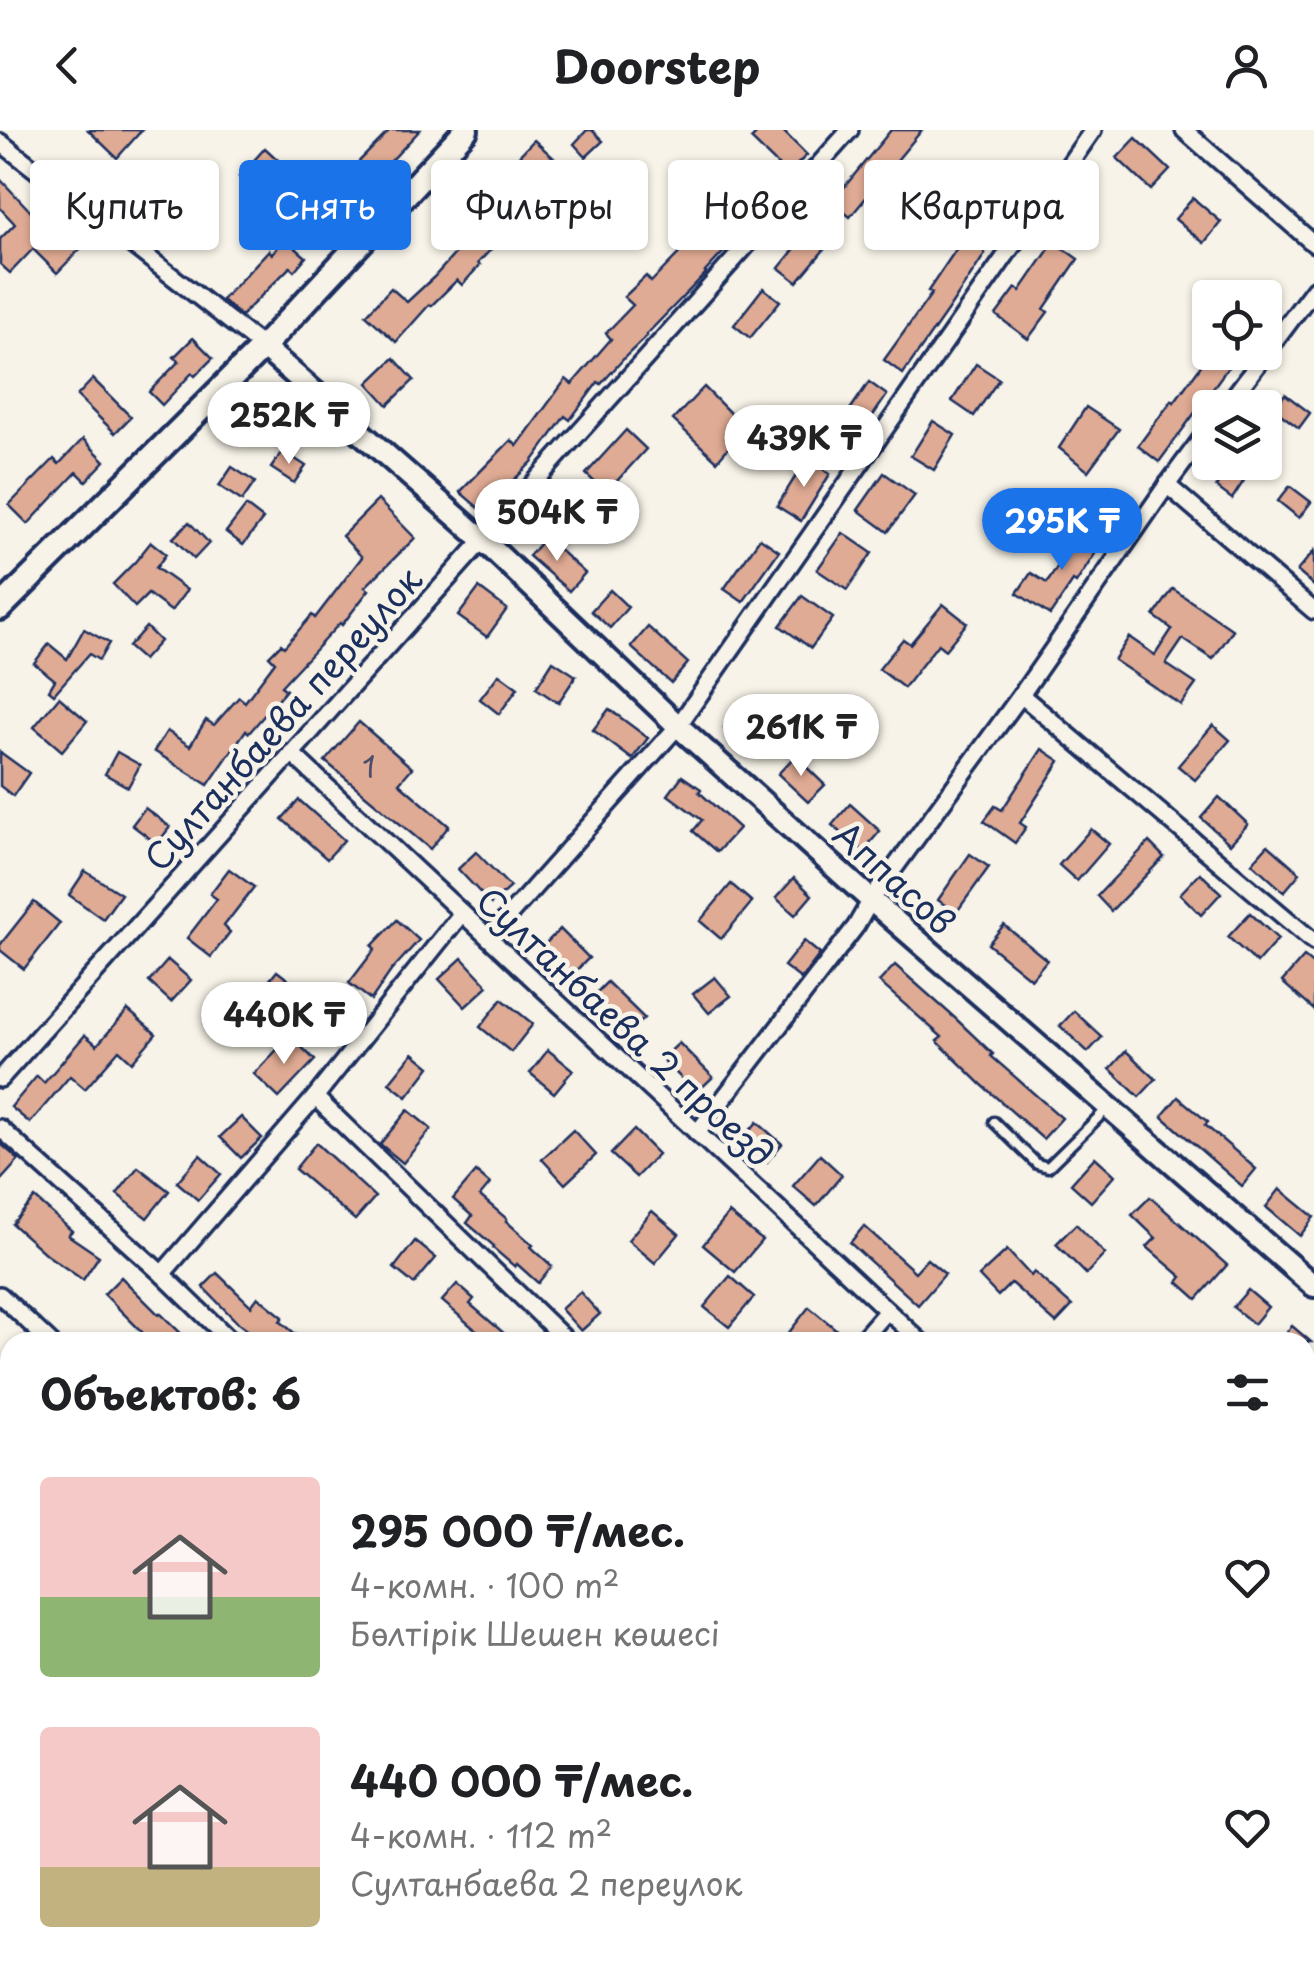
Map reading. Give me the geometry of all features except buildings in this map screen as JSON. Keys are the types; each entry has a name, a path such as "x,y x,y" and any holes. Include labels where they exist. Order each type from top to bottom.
{"main road":[{"path":"0,608 263,348 466,130"}],"street":[{"path":"7,130 0,139 263,348"},
{"name":"Султанбаева переулок","path":"0,1079 850,130"},
{"path":"488,938 678,726 1094,130"},
{"path":"1184,130 1314,244"},
{"path":"1238,390 1314,289"},
{"name":"Аппасов","path":"263,348 482,539 678,726 871,900 1314,1286"},
{"path":"697,1133 856,926 1192,451"},
{"path":"1167,484 1314,611"},
{"path":"1022,695 1314,942"},
{"name":"Султанбаева 2 проезд","path":"291,753 909,1332"},
{"path":"162,1274 315,1096 462,913"},
{"path":"315,1096 558,1332"},
{"path":"0,1128 222,1332"},
{"path":"0,1295 39,1332"},
{"path":"868,1332 886,1311"}],"lane":[{"path":"994,1122 1037,1164 1048,1168 1108,1107"}]}
